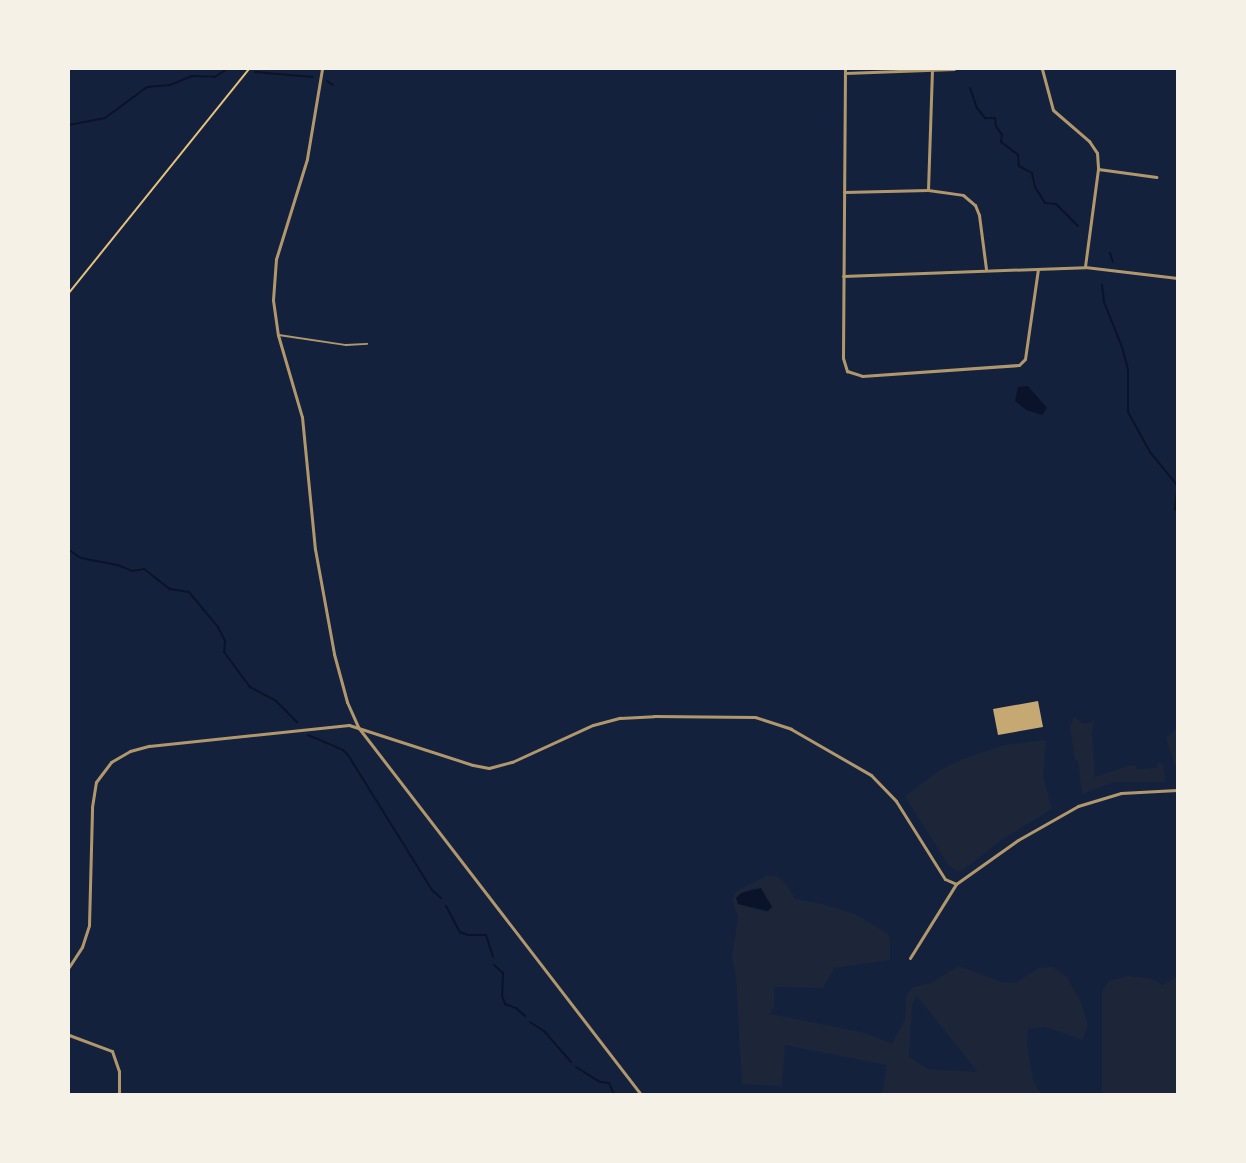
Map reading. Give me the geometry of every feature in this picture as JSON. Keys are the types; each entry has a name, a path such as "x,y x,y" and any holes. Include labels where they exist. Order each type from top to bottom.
{"street":[{"path":"322,69 311,144 276,259 273,300 278,335 302,417 312,530 334,654 347,702 358,727 641,1094"},
{"path":"954,69 845,71 843,363 847,371 862,376 1014,367 1022,363 1038,269"},
{"path":"1042,69 1052,108 1091,143 1096,153 1098,169 1085,267"},
{"path":"928,190 932,71"},
{"path":"1098,169 1156,177"},
{"path":"844,192 928,190 963,195 975,205 981,222 986,269"},
{"path":"843,276 1085,267 1177,278"},
{"path":"69,967 82,947 87,933 91,901 93,795 98,777 111,762 130,751 160,744 339,725 358,727 473,765 489,768 512,762 580,730 620,718 719,716 769,720 848,759 879,782 902,810 936,867 948,881 956,884"},
{"path":"910,958 956,884 1018,840 1077,806 1103,797 1132,792 1177,790"},
{"path":"69,1035 112,1052 119,1071 119,1094"}],"lane":[{"path":"278,335 346,345 367,344"}],"path":[{"path":"69,292 249,69"}],"shaded area":[{"path":"1028,386 1047,408 1042,415 1026,410 1015,401 1018,387"},
{"path":"1074,717 1083,724 1094,722 1092,732 1095,777 1131,765 1136,766 1137,770 1158,767 1158,762 1164,766 1165,782 1114,782 1082,794 1078,760 1075,760 1070,727"},
{"path":"1177,728 1177,764 1175,765 1166,738"},
{"path":"1046,740 1043,776 1052,809 1000,841 963,870 957,871 948,865 905,796 940,770 964,759 1004,745"},
{"path":"766,876 776,876 787,885 795,899 822,904 857,915 888,934 890,941 890,960 834,968 823,988 774,987 774,1006 770,1014 865,1033 892,1044 905,1019 906,996 913,987 931,983 959,966 1001,982 1015,983 1039,968 1053,967 1067,977 1082,1005 1088,1024 1083,1040 1046,1027 1028,1029 1027,1044 1033,1080 1041,1094 882,1094 887,1065 785,1045 782,1086 742,1084 736,976 732,958 738,917 732,899 736,892","holes":["754,888 772,907 767,912 743,906 741,893","916,995 977,1071 977,1072 928,1069 909,1057 912,1005"]},
{"path":"761,888 772,907 768,911 738,904 736,898 741,893"},
{"path":"1128,976 1149,978 1163,985 1177,976 1177,1094 1102,1094 1102,992 1109,981"}],"building":[{"path":"1038,701 1043,727 998,735 993,709"}],"waterway":[{"path":"69,125 105,118 147,87 170,85 192,76 215,77 227,69"},
{"path":"255,72 313,77"},
{"path":"327,81 333,85"},
{"path":"970,88 977,108 985,118 995,118 996,126 1002,135 1001,142 1018,155 1019,166 1032,173 1035,187 1045,203 1056,204 1078,226"},
{"path":"1110,253 1113,262"},
{"path":"1102,285 1104,302 1122,347 1128,370 1128,412 1150,452 1177,485"},
{"path":"1177,490 1175,509 1177,511"},
{"path":"69,550 81,558 118,565 132,571 144,569 170,589 189,592 218,627 225,641 224,652 250,687 276,701 297,722"},
{"path":"308,735 343,750 348,755 432,890 441,898"},
{"path":"446,906 460,932 468,935 486,935 493,957"},
{"path":"494,965 503,973 502,996 505,1004 516,1008 525,1016"},
{"path":"530,1022 544,1031 571,1062"},
{"path":"576,1067 600,1082 609,1083 614,1094"}]}
